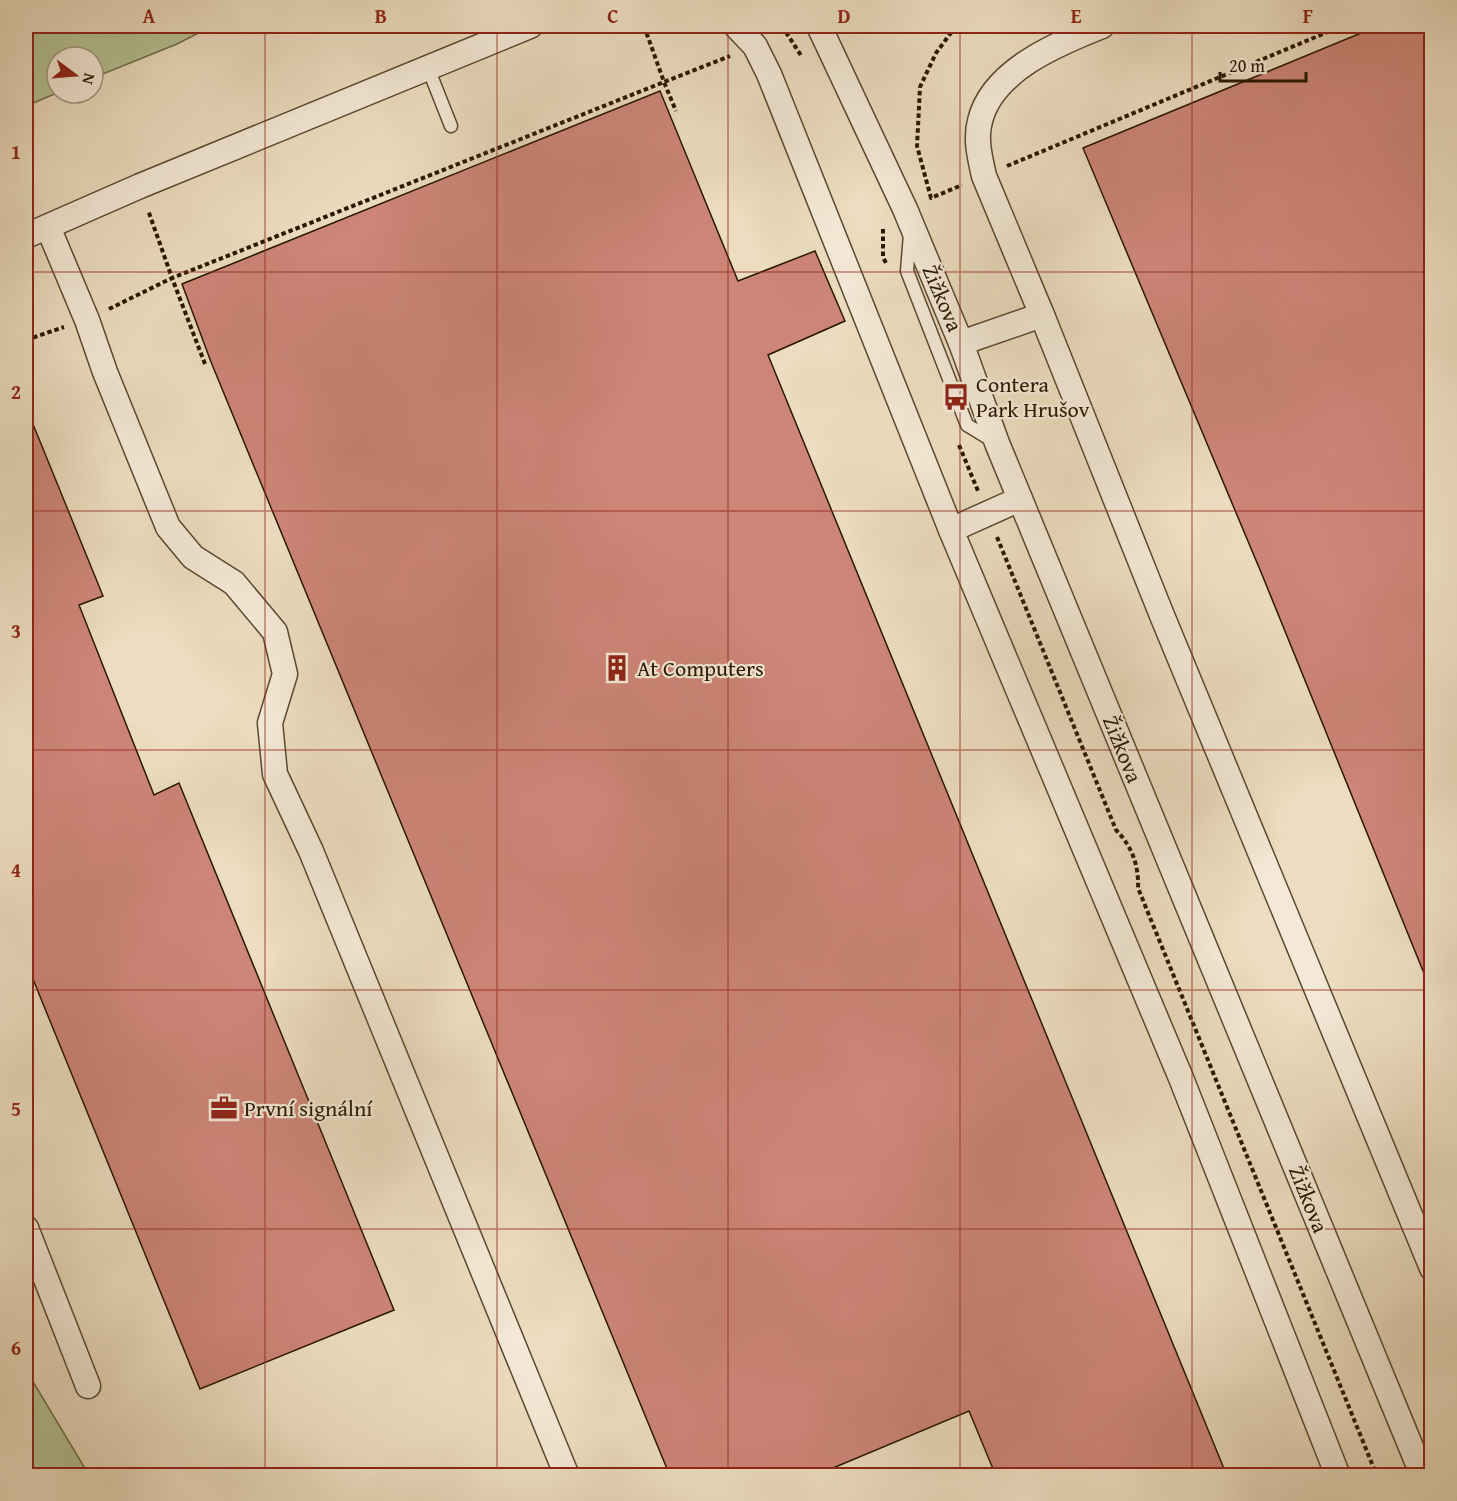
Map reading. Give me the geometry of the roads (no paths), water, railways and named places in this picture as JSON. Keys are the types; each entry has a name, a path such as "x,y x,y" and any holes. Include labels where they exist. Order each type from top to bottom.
{"street":[{"path":"530,26 140,186 37,232 87,320 105,372 168,527 193,557 234,583 275,632 285,674 270,723 275,774 320,872 567,1476"},
{"path":"736,26 755,46 769,74 951,530 1181,1078 1338,1476"},
{"name":"Žižkova","path":"819,26 911,224 962,343 997,443 1423,1476"},
{"path":"1102,26 1037,55 999,86 984,106 979,123 980,159 984,176 1431,1268"},
{"path":"962,343 1042,315"},
{"path":"951,530 1020,499"},
{"path":"26,1228 88,1386"}],"lane":[{"path":"428,68 452,126"},
{"path":"911,224 907,271 967,425 997,443"}],"place":[{"name":"Contera Park Hrušov","path":"956,397"},
{"name":"At Computers","path":"617,668"},
{"name":"První signální","path":"224,1108"}]}
